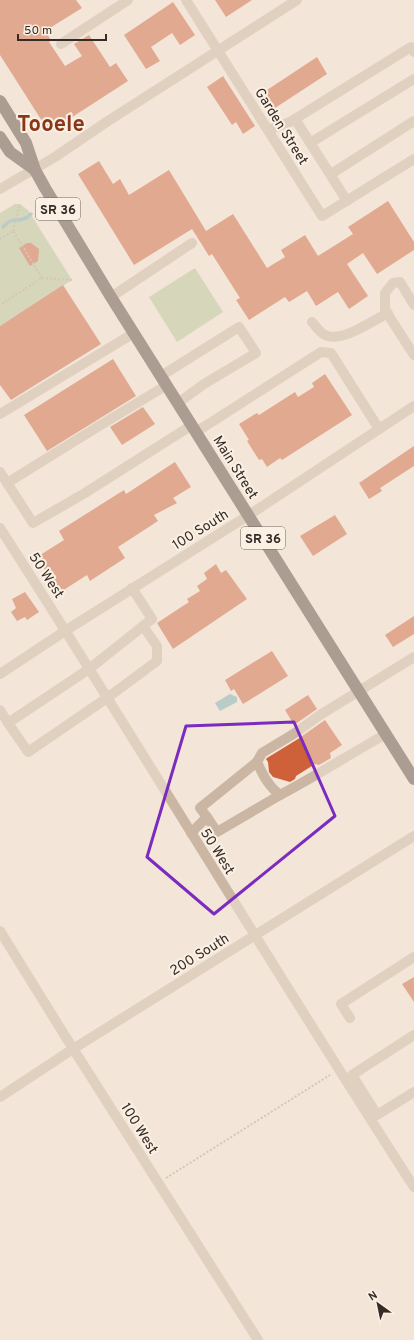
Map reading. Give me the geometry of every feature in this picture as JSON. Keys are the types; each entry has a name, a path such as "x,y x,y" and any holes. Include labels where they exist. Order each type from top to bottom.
{"highway":[{"name":"Main Street","path":"0,101 26,143 35,170 112,297 414,779"},
{"name":"Main Street","path":"0,137 10,152 35,170"}],"street":[{"path":"62,44 128,0"},
{"name":"Garden Street","path":"186,0 322,216 347,201"},
{"path":"0,189 35,170 297,0"},
{"path":"268,130 290,122 411,47 414,52"},
{"path":"310,143 414,78"},
{"path":"295,119 347,201 414,159"},
{"path":"331,174 414,121"},
{"path":"112,297 192,243"},
{"path":"414,305 400,282 393,283 385,293 385,310 414,355"},
{"path":"312,322 324,335 334,338 344,336 388,313"},
{"path":"7,483 99,426 239,327 256,353 204,384 178,403"},
{"path":"0,414 134,333"},
{"path":"0,472 33,523 321,352 331,353 379,429"},
{"name":"100 South","path":"0,674 132,588 249,515 414,406"},
{"name":"50 West","path":"0,528 254,936 414,1187"},
{"path":"8,723 89,669 152,619 132,588"},
{"path":"0,710 28,752 107,698 157,661 157,646 143,626"},
{"path":"386,734 217,832 200,808 257,762 262,753 414,657"},
{"path":"257,762 271,788 280,795"},
{"path":"191,833 207,817"},
{"name":"200 South","path":"0,1097 73,1049 414,836"},
{"name":"100 West","path":"0,931 73,1049 258,1340"},
{"path":"350,1018 341,1004 414,957"},
{"path":"414,1035 352,1075 377,1115 414,1092"}],"path":[{"path":"0,239 12,231 20,204"},
{"path":"12,231 42,278"},
{"path":"0,305 42,278 72,280"},
{"path":"159,1183 319,1083 338,1069"}],"highlighted area":[{"path":"294,722 335,816 214,914 147,857 186,726"}],"green space":[{"path":"15,204 20,204 28,210 72,280 0,326 0,213"},
{"path":"195,268 223,312 177,342 149,297"}],"water":[{"path":"230,694 237,697 237,702 220,711 215,703"}],"building":[{"path":"0,0 76,0 82,8 45,31 51,40 49,42 65,66 82,56 74,44 89,35 110,67 116,63 128,81 49,132 0,55"},
{"path":"215,0 252,0 226,17"},
{"path":"173,2 195,35 180,45 172,33 151,47 160,61 146,69 124,35"},
{"path":"317,57 327,74 272,110 261,94"},
{"path":"223,76 255,126 243,134 236,122 232,125 207,87"},
{"path":"99,161 113,184 120,179 129,195 169,170 206,231 233,214 267,268 285,257 281,250 305,235 318,256 353,234 348,227 388,201 414,242 414,250 377,274 363,253 347,264 368,296 349,309 338,292 316,306 307,291 289,302 285,297 249,320 236,300 240,298 212,254 209,256 192,229 134,265 78,174"},
{"path":"27,243 31,243 39,249 38,261 30,266 19,248"},
{"path":"63,285 101,344 11,400 0,385 0,326"},
{"path":"113,359 136,396 47,451 24,415"},
{"path":"325,374 352,415 282,460 280,458 267,467 262,459 259,460 247,441 249,440 239,424 257,413 259,415 295,392 298,397 314,387 312,383"},
{"path":"143,407 155,424 122,445 110,427"},
{"path":"414,446 414,466 380,488 382,491 369,499 359,483"},
{"path":"175,462 191,487 173,498 177,503 154,515 158,521 118,547 125,558 90,581 87,575 59,593 37,557 64,540 59,531 124,490 126,494"},
{"path":"335,515 347,534 313,556 300,536"},
{"path":"216,564 221,573 226,570 247,599 173,649 157,623 189,602 187,599 200,591 197,586 207,579 204,573"},
{"path":"25,592 39,612 27,620 25,617 17,621 11,612 16,608 12,599"},
{"path":"414,616 414,634 393,647 385,635"},
{"path":"272,651 288,676 243,704 234,689 231,691 225,680"},
{"path":"308,695 317,709 294,725 285,710"},
{"path":"325,720 342,745 330,753 331,758 319,765 315,764 296,776 295,779 290,782 273,777 269,772 268,762 266,759"},
{"path":"414,977 414,1002 402,984"}],"waterway":[{"path":"3,227 10,221 20,220 31,214"}],"district":[{"name":"Tooele","path":"51,123"}]}
